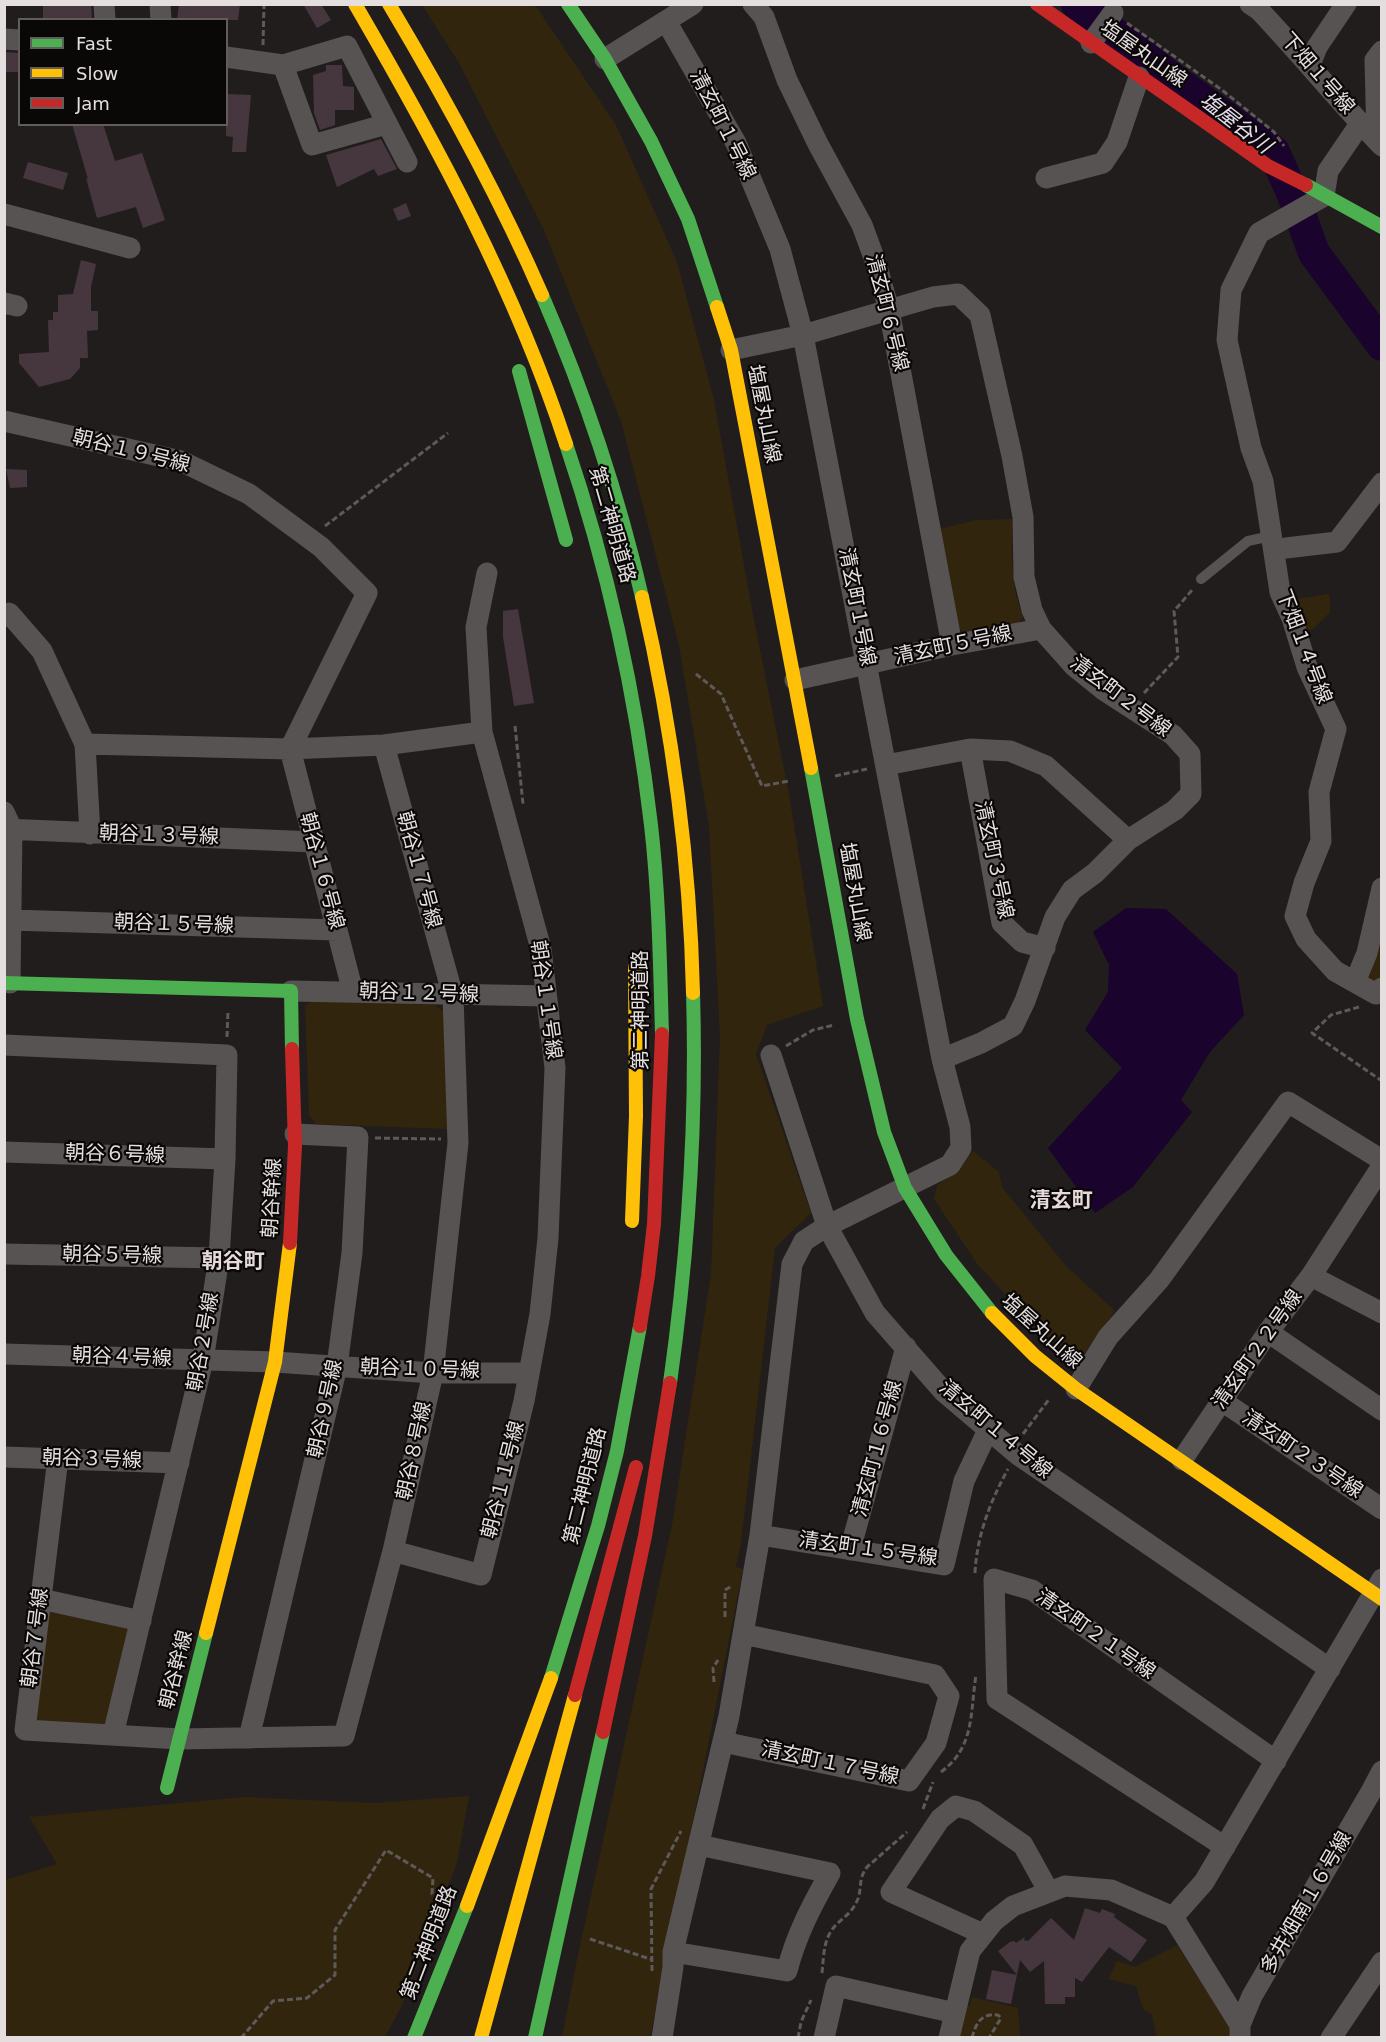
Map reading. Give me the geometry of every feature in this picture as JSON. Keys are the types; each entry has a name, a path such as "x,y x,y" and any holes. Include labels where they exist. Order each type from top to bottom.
{"main road":[{"name":"第二神明道路","path":"355,4 441,154 484,241 512,302 567,444 590,514 626,660 649,810 658,896 662,969 663,1056 655,1200 646,1290 618,1448 580,1588 522,1761 414,2037"},
{"name":"第二神明道路","path":"389,4 464,133 526,256 578,386 617,504 635,568 671,745 689,899 693,1052 691,1125 680,1292 661,1443 632,1600 535,2037"},
{"name":"塩屋丸山線","path":"568,4 605,59 651,141 688,219 731,350 795,680 857,1019 884,1132 905,1188 946,1255 982,1304 1015,1338 1076,1389 1378,1590"},
{"name":"塩屋丸山線","path":"1037,4 1268,166 1302,183 1317,200 1382,227"},
{"path":"403,86 491,291"},
{"path":"516,361 566,540"},
{"path":"631,1235 636,1116 635,967"},
{"path":"8,983 291,991"},
{"name":"朝谷幹線","path":"167,1788 275,1362 289,1255 295,1134 291,991"},
{"name":"第二神明道路","path":"662,1336 682,1209 691,1125"},
{"path":"596,1530 618,1367"},
{"path":"481,2037 639,1455"}],"street":[{"path":"605,59 693,4"},
{"name":"清玄町６号線","path":"753,4 764,17 787,80 818,144 862,225 876,263 889,310 952,645"},
{"name":"下畑１号線","path":"1250,4 1259,10 1310,65 1379,144"},
{"path":"1310,65 1317,47 1346,4"},
{"path":"1090,43 1113,13"},
{"name":"清玄町１号線","path":"662,2037 673,1960 723,1742 734,1629 753,1575 760,1535 792,1264 804,1241 827,1226 950,1166 961,1148 960,1127 942,1059 868,664 803,335 780,249 736,143 666,21"},
{"path":"228,57 273,64 347,46 407,162"},
{"path":"1379,144 1375,60 1382,51"},
{"path":"273,64 312,144 387,124"},
{"path":"1046,178 1103,163 1117,142 1139,77"},
{"path":"1317,200 1328,171 1360,124"},
{"name":"下畑１４号線","path":"1317,200 1259,233 1231,290 1227,340 1251,448 1263,481 1278,542 1280,592 1292,618 1307,667 1336,729 1320,792 1321,841 1304,883 1295,916 1306,939 1335,971 1354,982 1379,991"},
{"path":"4,214 130,248"},
{"name":"清玄町２号線","path":"731,350 803,335 933,297 958,294 980,315 1012,456 1023,518 1024,577 1032,610 1041,629 1074,666 1105,691 1173,735 1190,754 1191,794 1175,810 1128,840 1095,873 1072,890 1055,917 1025,1001 1013,1026 981,1043 942,1059"},
{"name":"朝谷１９号線","path":"4,421 181,461 249,494 309,538 367,593 290,749"},
{"path":"1278,542 1337,542 1382,483"},
{"name":"朝谷１１号線","path":"393,1551 481,1575 529,1373 540,1314 548,1239 555,1068 541,949 482,732 476,627 487,573"},
{"path":"4,616 9,613 42,651 85,744 90,834"},
{"name":"清玄町５号線","path":"795,680 952,645 1041,629"},
{"path":"85,744 290,749 384,745 482,732"},
{"name":"朝谷１７号線","path":"384,745 453,996"},
{"name":"朝谷１６号線","path":"290,749 353,992"},
{"path":"886,765 970,749 1010,751 1046,766 1128,840"},
{"name":"清玄町３号線","path":"970,749 1002,923 1022,942 1045,948"},
{"path":"7,823 11,920 8,983"},
{"name":"朝谷１３号線","path":"7,823 90,834 314,842"},
{"path":"1354,982 1367,953 1382,888"},
{"name":"朝谷１５号線","path":"11,920 337,930"},
{"name":"朝谷１２号線","path":"291,991 453,996 546,996"},
{"name":"朝谷８号線","path":"113,1735 180,1739 344,1736 393,1551 432,1373 458,1140 453,996"},
{"path":"4,1045 227,1055"},
{"name":"清玄町１４号線","path":"771,1054 827,1226 875,1313 944,1392 1011,1449 1330,1669"},
{"name":"朝谷２号線","path":"113,1735 203,1360 219,1258 225,1159 227,1055"},
{"path":"1076,1389 1108,1337 1160,1280 1288,1102 1382,1160"},
{"path":"295,1134 358,1137"},
{"name":"朝谷９号線","path":"249,1738 337,1366 352,1253 358,1137"},
{"name":"朝谷６号線","path":"4,1152 225,1159"},
{"path":"1311,1276 1382,1166"},
{"name":"朝谷５号線","path":"4,1254 219,1258"},
{"name":"清玄町２２号線","path":"1182,1460 1268,1332 1311,1276 1382,1313"},
{"path":"1268,1332 1382,1410"},
{"name":"清玄町１６号線","path":"850,1550 906,1347"},
{"name":"朝谷４号線","path":"4,1354 275,1362"},
{"name":"朝谷１０号線","path":"275,1362 432,1373 529,1373"},
{"name":"清玄町２３号線","path":"1222,1401 1382,1509"},
{"name":"清玄町１５号線","path":"760,1535 944,1565 964,1481 988,1430"},
{"name":"朝谷３号線","path":"4,1457 180,1463"},
{"name":"朝谷７号線","path":"58,1458 25,1730 113,1735"},
{"name":"清玄町２１号線","path":"1225,1847 997,1699 994,1579 1032,1590 1276,1761"},
{"path":"1173,1917 1204,1882 1378,1590"},
{"path":"41,1599 141,1622"},
{"name":"清玄町１７号線","path":"723,1742 909,1781 936,1743 948,1696 935,1675 734,1629"},
{"name":"多井畑南１６号線","path":"1240,2031 1252,1996 1377,1793 1382,1771"},
{"path":"983,1934 891,1892 939,1819 956,1806 974,1810 1023,1845 1049,1892"},
{"path":"673,1960 786,1971 794,1944 813,1903 830,1874 699,1845"},
{"path":"949,2037 970,1951 983,1934 994,1921 1013,1906 1065,1886 1111,1890 1173,1917 1240,2031"},
{"path":"1331,2037 1382,1962"},
{"path":"824,2037 836,1986 955,2013"}],"lane":[{"path":"1201,579 1248,541 1278,542"}],"path":[{"path":"264,4 273,64"},
{"path":"1113,13 1222,90 1274,132 1285,147"},
{"path":"309,538 448,433"},
{"path":"1130,707 1178,657 1174,611 1201,579"},
{"path":"696,674 721,694 762,786 794,780"},
{"path":"515,726 524,811"},
{"path":"831,777 886,765"},
{"path":"227,1055 228,988"},
{"path":"1379,991 1366,1005 1331,1015 1312,1033 1382,1081"},
{"path":"771,1054 813,1030 839,1023"},
{"path":"358,1137 458,1140"},
{"path":"1011,1449 1053,1394"},
{"path":"734,1629 725,1590 753,1575"},
{"path":"714,1687 713,1668 722,1654"},
{"path":"651,1981 651,1889 685,1825"},
{"path":"241,2037 273,2001 307,1998 335,1975 335,1930 386,1850 433,1878 432,1894 441,1900"},
{"path":"590,1939 652,1960 673,1960"},
{"path":"972,2037 975,2025 981,2018 990,2014 998,2015 1000,2018 989,2037"}],"shaded area":[{"path":"422,5 535,5 616,125 677,262 714,400 754,620 789,794 823,1006 767,1025 756,1054 811,1213 775,1248 741,1544 736,1567 743,1569 650,2037 562,2037 672,1525 711,1274 720,1037 709,826 679,645 621,421 543,228 459,63"},
{"path":"1012,519 1014,581 1023,616 1019,624 968,635 957,628 939,529 977,520"},
{"path":"1328,594 1330,612 1313,629 1297,634 1291,600"},
{"path":"1126,908 1166,909 1237,974 1244,1015 1210,1052 1181,1100 1192,1112 1133,1187 1095,1213 1048,1148 1122,1068 1085,1030 1108,992 1109,965 1093,932"},
{"path":"1381,908 1381,1001 1360,981"},
{"path":"314,1000 435,1005 444,1012 448,1129 316,1124 309,1115 305,1006"},
{"path":"973,1151 999,1172 1002,1187 1066,1266 1115,1311 1077,1364 1034,1324 978,1265 934,1199 937,1185 957,1172"},
{"path":"47,1605 132,1625 110,1720 102,1726 37,1724 31,1714"},
{"path":"469,1796 457,1863 402,2005 385,2037 5,2037 5,1880 57,1864 29,1817 244,1797 374,1803"},
{"path":"1177,1945 1230,2028 1230,2037 1156,2037 1152,2014 1143,2009 1136,1986 1108,1979 1117,1961 1135,1967"},
{"path":"972,1997 1018,2008 1020,2037 957,2038 965,2006 970,2006"}],"building":[{"path":"43,4 91,4 92,18 43,18"},
{"path":"179,4 240,4 238,20 177,18"},
{"path":"303,4 321,4 331,20 317,28"},
{"path":"4,52 18,53 18,72 4,72"},
{"path":"326,65 342,65 343,86 354,87 354,110 335,110 335,125 320,130 314,113 313,75 326,71"},
{"path":"228,94 251,95 246,152 232,152 233,137 226,136"},
{"path":"73,126 104,126 115,161 142,153 165,220 143,228 136,207 97,218 86,178 88,179"},
{"path":"381,139 397,169 378,176 374,169 337,187 326,155"},
{"path":"28,162 68,173 63,190 23,178"},
{"path":"406,203 411,216 398,221 393,209"},
{"path":"81,260 96,264 91,287 91,311 98,311 98,330 87,331 88,358 80,358 80,368 70,379 39,387 19,363 19,354 49,352 48,320 53,320 53,312 58,312 58,295 73,294"},
{"path":"6,469 27,470 27,487 10,488"},
{"path":"518,609 534,703 514,706 503,637 503,611"},
{"path":"1085,1908 1100,1913 1102,1909 1115,1914 1114,1917 1147,1940 1131,1962 1109,1947 1082,1982 1075,1978 1075,1997 1065,1997 1065,2004 1045,2004 1044,1961 1030,1972 1020,1960 1017,1975 998,1951 1010,1942 1016,1943 1025,1937 1024,1940 1028,1941 1051,1918 1074,1940"},
{"path":"992,1970 1017,1975 1011,2004 986,1999"}],"waterway":[{"name":"塩屋谷川","path":"1077,4 1177,82 1274,152 1293,195 1314,253 1382,345"}],"traffic: fast":[{"path":"568,4 605,59 651,141 688,219 717,307"},
{"path":"1306,185 1382,227"},
{"path":"542,295 599,443 633,558 642,597"},
{"path":"519,371 566,540"},
{"path":"566,444 595,538 619,633 645,777 656,877 662,1034"},
{"path":"811,768 857,1019 884,1132 905,1188 946,1255 992,1313"},
{"path":"4,983 291,991 292,1049"},
{"path":"670,1383 682,1286 690,1188 694,1091 693,993"},
{"path":"551,1678 598,1526 617,1451 640,1326"},
{"path":"167,1788 206,1633"},
{"path":"535,2038 603,1732"},
{"path":"414,2038 467,1906"}],"traffic: slow":[{"path":"355,4 415,110 472,219 523,330 566,444"},
{"path":"389,4 470,147 542,295"},
{"path":"717,307 731,350 811,768"},
{"path":"642,597 671,744 678,794 688,893 693,993"},
{"path":"632,1221 636,1116 635,967"},
{"path":"206,1633 275,1362 290,1243"},
{"path":"992,1313 1035,1356 1076,1389 1382,1599"},
{"path":"467,1906 551,1678"},
{"path":"481,2038 575,1695"}],"traffic: jam":[{"path":"1037,4 1268,166 1306,185"},
{"path":"640,1326 654,1224 662,1034"},
{"path":"290,1243 295,1146 292,1049"},
{"path":"603,1732 645,1536 670,1383"},
{"path":"575,1695 636,1467"}],"district":[{"name":"清玄町","path":"1061,1202"},
{"name":"朝谷町","path":"233,1263"}]}
